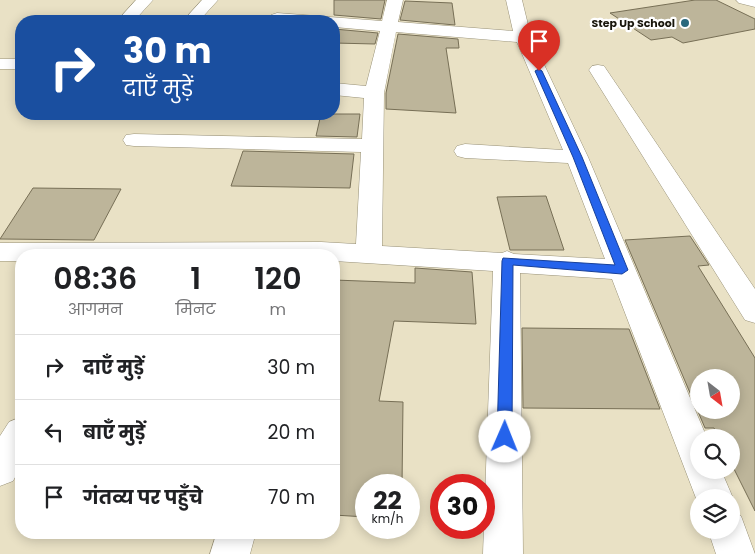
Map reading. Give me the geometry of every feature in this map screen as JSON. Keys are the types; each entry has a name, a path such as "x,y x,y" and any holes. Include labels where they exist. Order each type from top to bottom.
{"street":[{"path":"131,15 145,0"},
{"path":"196,15 210,0"},
{"path":"369,254 374,93 395,0"},
{"path":"514,0 523,37 577,157 690,438"},
{"path":"744,0 755,2"},
{"path":"340,22 523,37"},
{"path":"0,64 15,64"},
{"path":"598,70 745,277 755,312"},
{"path":"340,90 374,93"},
{"path":"134,140 372,146"},
{"path":"466,151 577,157"},
{"path":"0,252 15,252"},
{"path":"340,253 507,261 622,270"},
{"path":"503,554 507,261"},
{"path":"0,469 15,443"},
{"path":"230,554 235,539"},
{"path":"730,539 736,554"}],"building":[{"path":"334,0 385,0 381,19 334,15"},
{"name":"Step Up School","path":"695,0 716,0 755,19 755,29 683,43 672,37 651,40 610,13"},
{"path":"405,1 452,3 455,25 400,20"},
{"path":"340,30 378,33 375,44 340,43"},
{"path":"398,34 458,39 459,48 446,48 456,113 386,109 386,93"},
{"path":"340,114 360,114 357,137 316,136 320,120 340,120"},
{"path":"243,151 354,154 350,188 231,186"},
{"path":"33,188 121,189 94,240 0,239"},
{"path":"546,196 564,250 510,250 497,197"},
{"path":"690,236 709,265 698,266 755,358 755,511 739,479 740,429 705,428 701,419 740,419 740,369 690,369 690,393 625,240"},
{"path":"415,268 472,272 476,324 394,321 379,401 403,402 402,474 355,474 355,516 340,515 340,280 415,283"},
{"path":"522,328 629,329 660,409 523,408"}],"place":[{"name":"Step Up School","path":"685,23"}],"route":[{"path":"505,437 507,261 551,266 622,270 577,157 539,71"}]}
